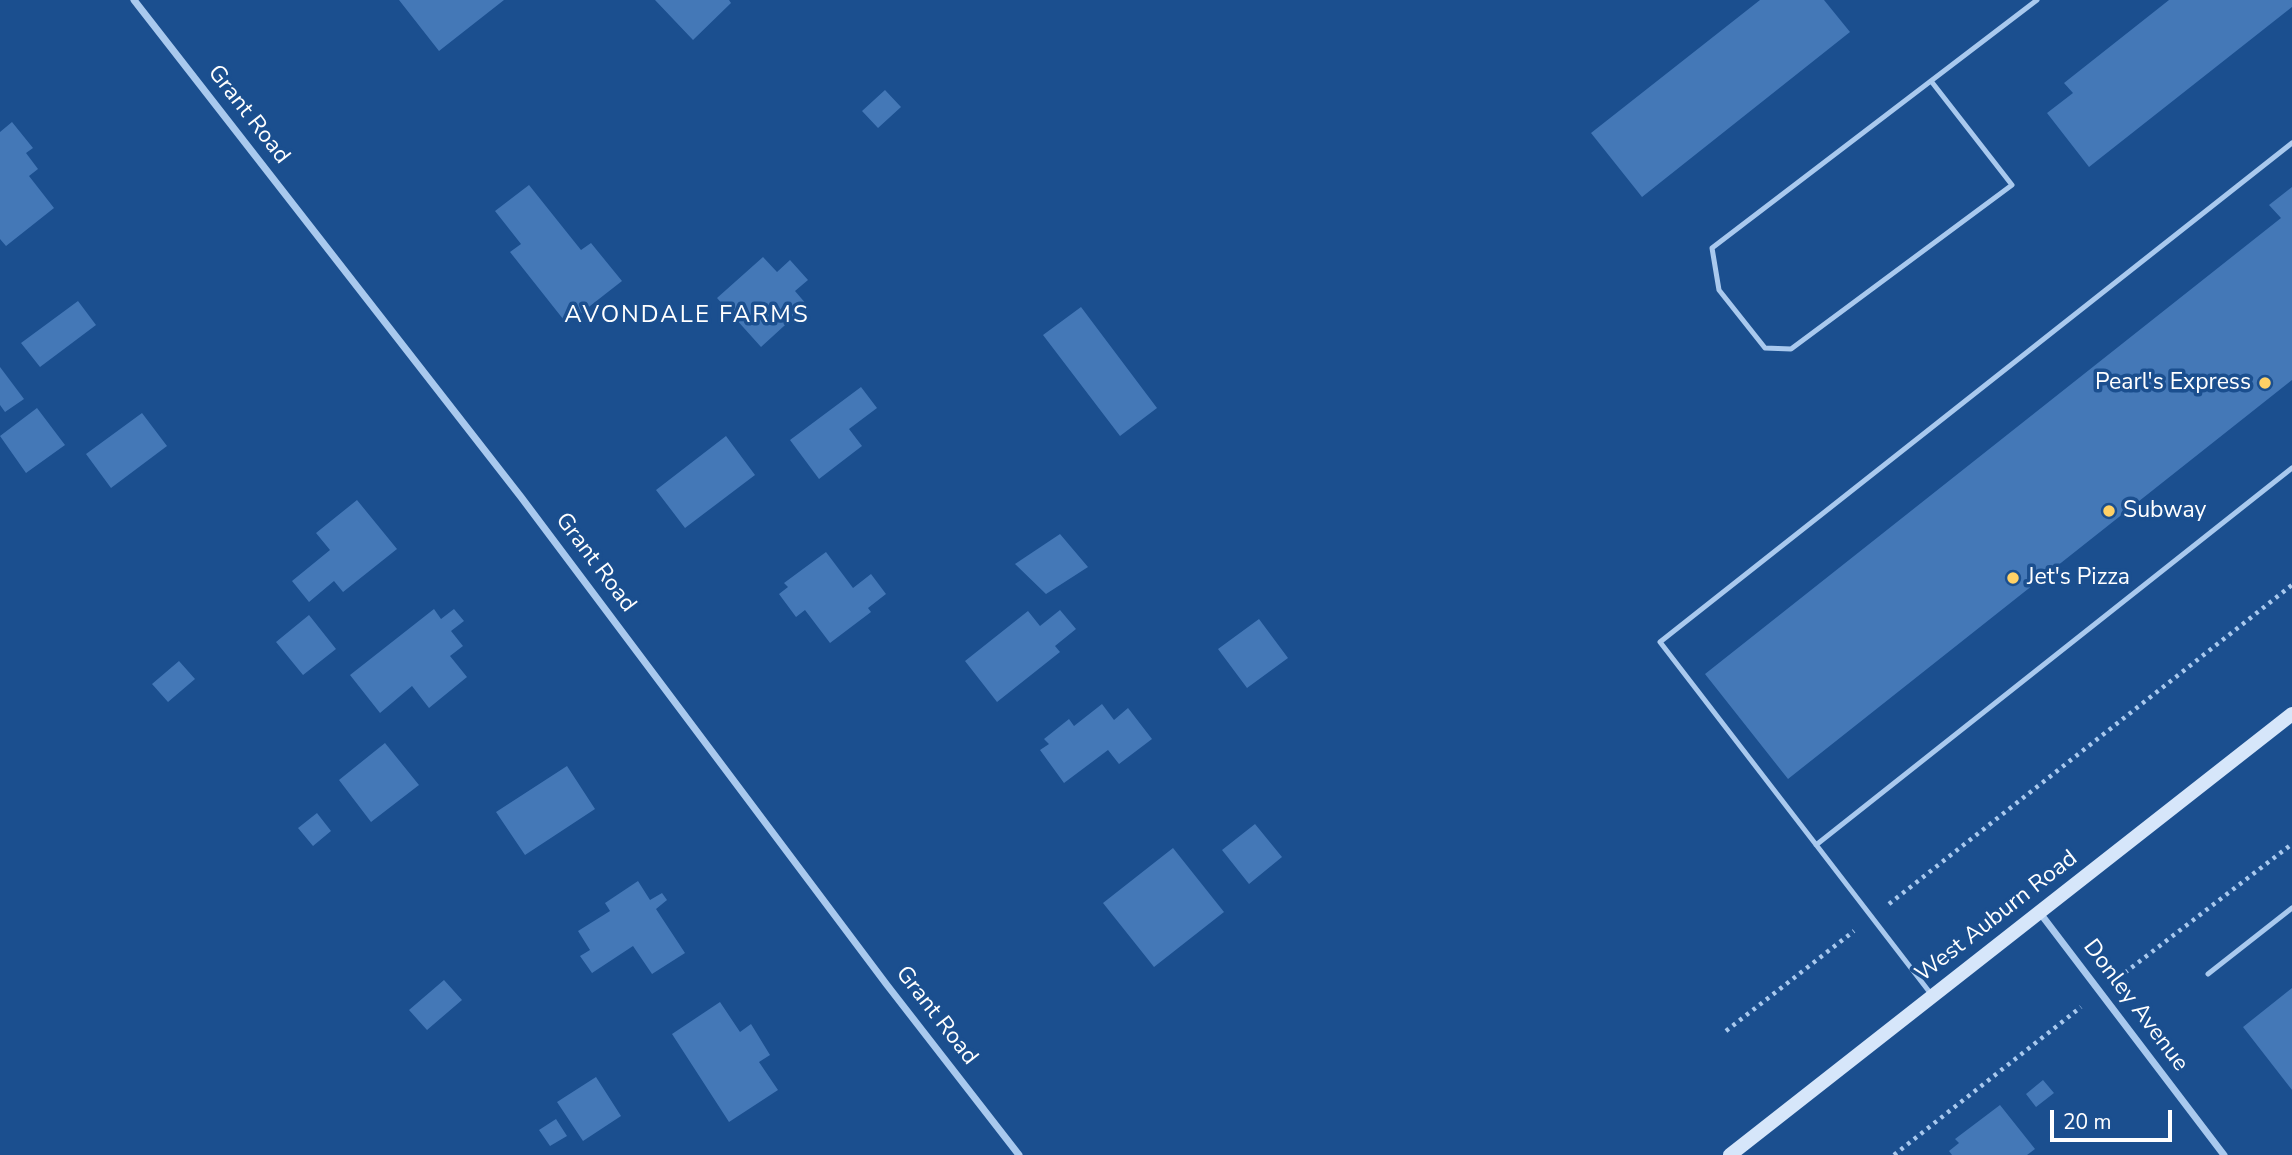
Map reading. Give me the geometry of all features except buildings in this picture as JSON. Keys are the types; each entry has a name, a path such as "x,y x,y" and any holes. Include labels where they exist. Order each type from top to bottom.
{"main road":[{"name":"West Auburn Road","path":"1730,1155 2292,714"}],"street":[{"name":"Grant Road","path":"134,0 521,497 887,985 1019,1155"},
{"name":"Donley Avenue","path":"2040,913 2224,1155"}],"lane":[{"path":"1931,81 2012,185 1791,349 1765,348 1719,290 1712,248 2037,0"},
{"path":"1933,997 1661,642 2292,144"},
{"path":"1816,845 2292,468"},
{"path":"2208,974 2292,908"}],"path":[{"path":"1726,1031 2292,585"},
{"path":"2134,965 2292,844"},
{"path":"1894,1155 2060,1024"}],"place":[{"name":"Pearl's Express","path":"2265,383"},
{"name":"Subway","path":"2109,511"},
{"name":"Jet's Pizza","path":"2013,578"}],"district":[{"name":"AVONDALE FARMS","path":"687,316"}]}
